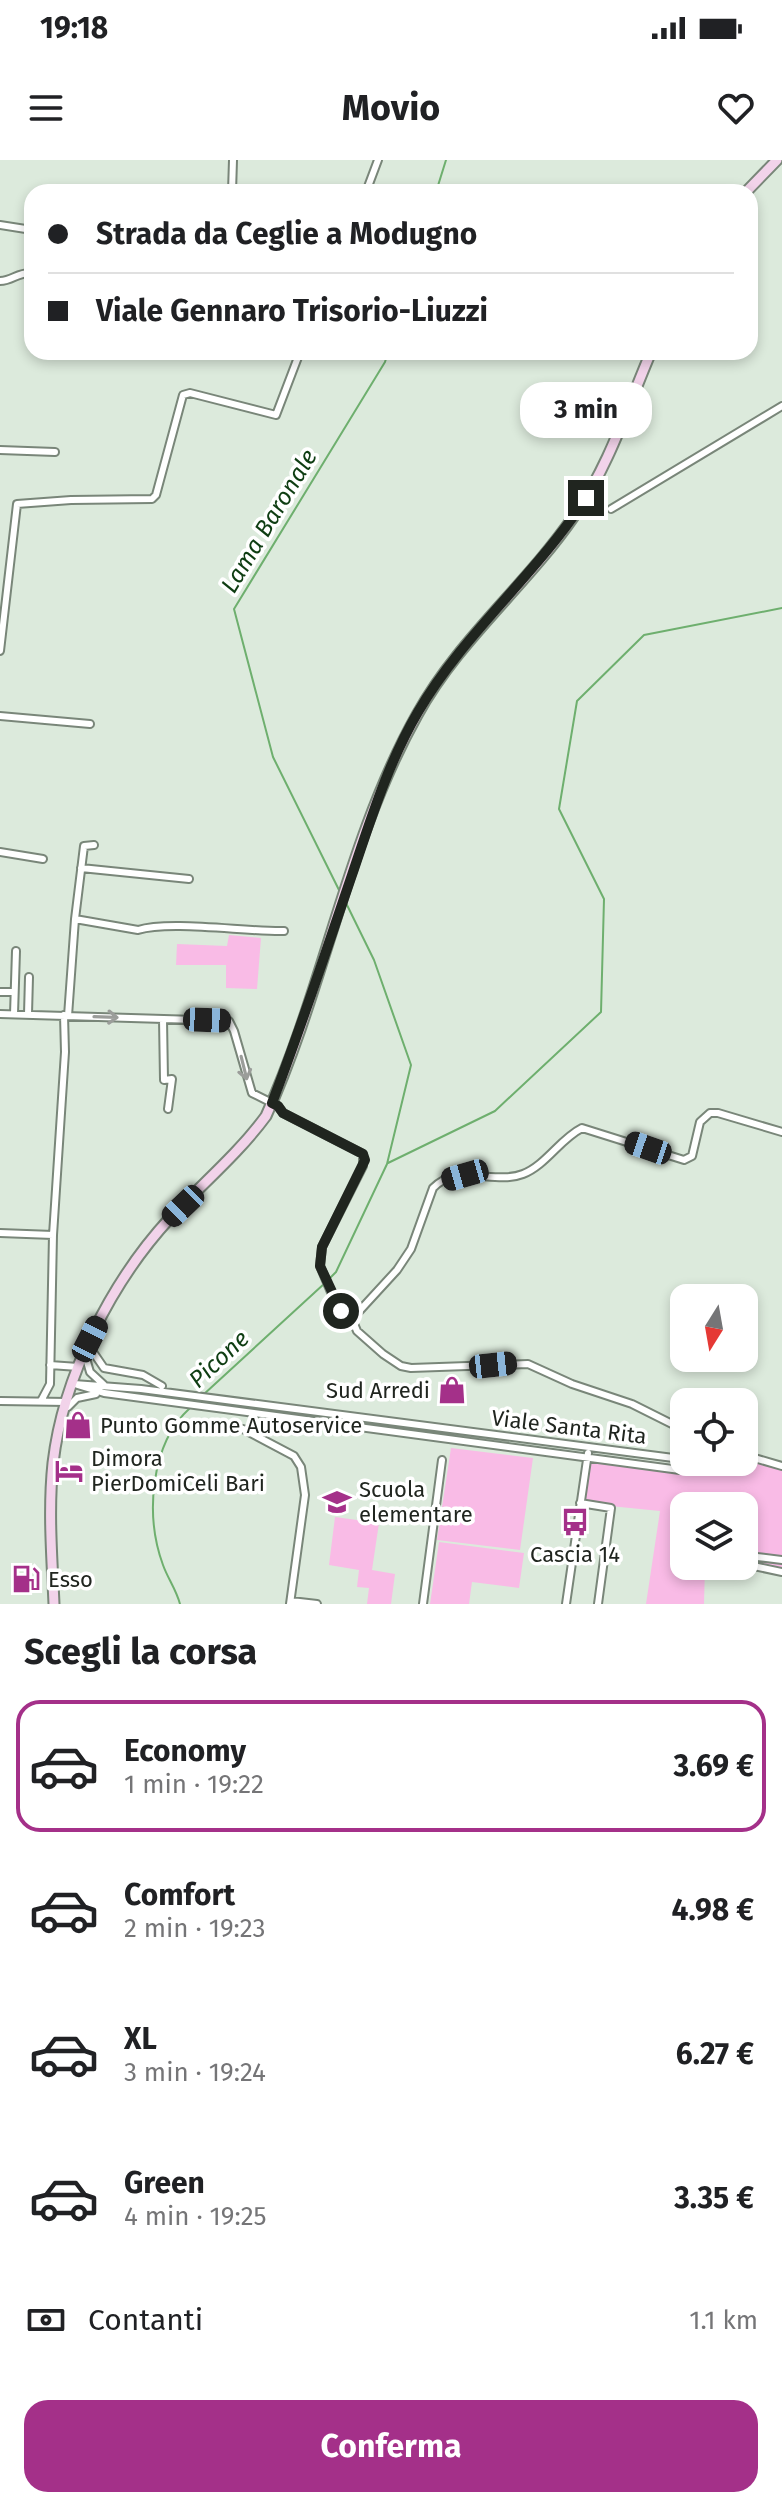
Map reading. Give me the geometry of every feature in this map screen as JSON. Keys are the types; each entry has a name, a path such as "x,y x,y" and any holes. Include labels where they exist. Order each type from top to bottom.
{"main road":[{"path":"754,184 777,160"},
{"path":"54,1604 51,1523 53,1467 67,1402 86,1350 108,1304 147,1246 169,1219 250,1138 272,1103 387,775 418,712 458,653 574,516 605,463 648,360"}],"street":[{"path":"232,184 233,160"},
{"path":"369,184 378,160"},
{"path":"0,225 24,229"},
{"path":"0,281 24,272"},
{"path":"0,651 17,504 152,499 156,495 183,395 190,393 276,415 297,360"},
{"path":"611,509 782,406"},
{"path":"0,450 55,452"},
{"path":"0,716 90,724"},
{"path":"41,1401 50,1384 53,1235 75,919 84,846 94,845"},
{"path":"0,852 43,859"},
{"path":"81,868 189,879"},
{"path":"75,919 138,930 184,927 284,931"},
{"path":"14,1014 16,951"},
{"path":"28,1014 29,977"},
{"path":"0,992 14,992"},
{"path":"0,1014 229,1021 252,1093 278,1106 283,1113 363,1154 363,1166 322,1247 320,1266 338,1309 352,1319 357,1331 401,1366 447,1368 528,1364 572,1384 632,1404 670,1423"},
{"path":"163,1019 164,1080 172,1079 168,1109"},
{"path":"352,1319 397,1270 411,1249 433,1188 439,1182 465,1175 520,1175 582,1128 684,1160 692,1156 700,1122 710,1113 782,1132"},
{"path":"0,1233 53,1235"},
{"path":"104,1385 90,1372 86,1350 93,1352 104,1368 143,1375 162,1386"},
{"path":"50,1365 79,1367"},
{"name":"Viale Santa Rita","path":"74,1384 137,1389 681,1459 680,1470 104,1393 74,1384"},
{"path":"136,1397 137,1389"},
{"path":"64,1413 84,1394 104,1393"},
{"path":"0,1401 67,1402"},
{"path":"231,1426 243,1429 294,1456 301,1467 305,1486 291,1602 317,1604"},
{"path":"494,1445 495,1436"},
{"path":"566,1604 589,1447"},
{"path":"758,1459 782,1466"},
{"path":"423,1604 442,1460"},
{"path":"580,1503 611,1508 598,1604"},
{"path":"758,1557 782,1560"},
{"path":"758,1567 782,1572"}],"shaded area":[{"path":"229,935 261,938 257,989 226,988 226,965 176,965 177,944 227,946"},
{"path":"451,1448 533,1458 520,1550 437,1540"},
{"path":"588,1457 670,1469 670,1476 758,1476 758,1458 782,1466 782,1572 758,1567 758,1492 670,1492 670,1580 705,1580 704,1604 646,1604 660,1511 580,1503"},
{"path":"335,1517 379,1523 372,1570 395,1574 391,1604 367,1604 369,1588 357,1587 359,1570 329,1565"},
{"path":"439,1542 524,1553 519,1588 472,1582 469,1604 430,1604"}],"waterway":[{"name":"Lama Baronale","path":"438,184 446,160"},
{"name":"Lama Baronale","path":"339,890 273,757 234,609 386,360"},
{"path":"388,1163 495,1111 601,1012 604,899 559,809 577,701 644,635 782,608"},
{"name":"Lama Baronale","path":"329,1279 336,1272 387,1164 411,1065 374,960 346,903"},
{"name":"Picone","path":"203,1395 325,1283"},
{"name":"Picone","path":"180,1604 157,1546 153,1503 159,1461 166,1441 190,1408"}],"place":[{"name":"Sud Arredi","path":"452,1390"},
{"name":"Punto Gomme Autoservice","path":"78,1425"},
{"name":"Dimora PierDomiCeli Bari","path":"69,1471"},
{"name":"Scuola elementare","path":"337,1502"},
{"name":"Cascia 14","path":"575,1522"},
{"name":"Esso","path":"26,1579"}],"route":[{"path":"341,1311 320,1266 322,1247 365,1160 363,1154 283,1113 272,1103 373,810 418,712 453,660 559,536 586,498"}]}
